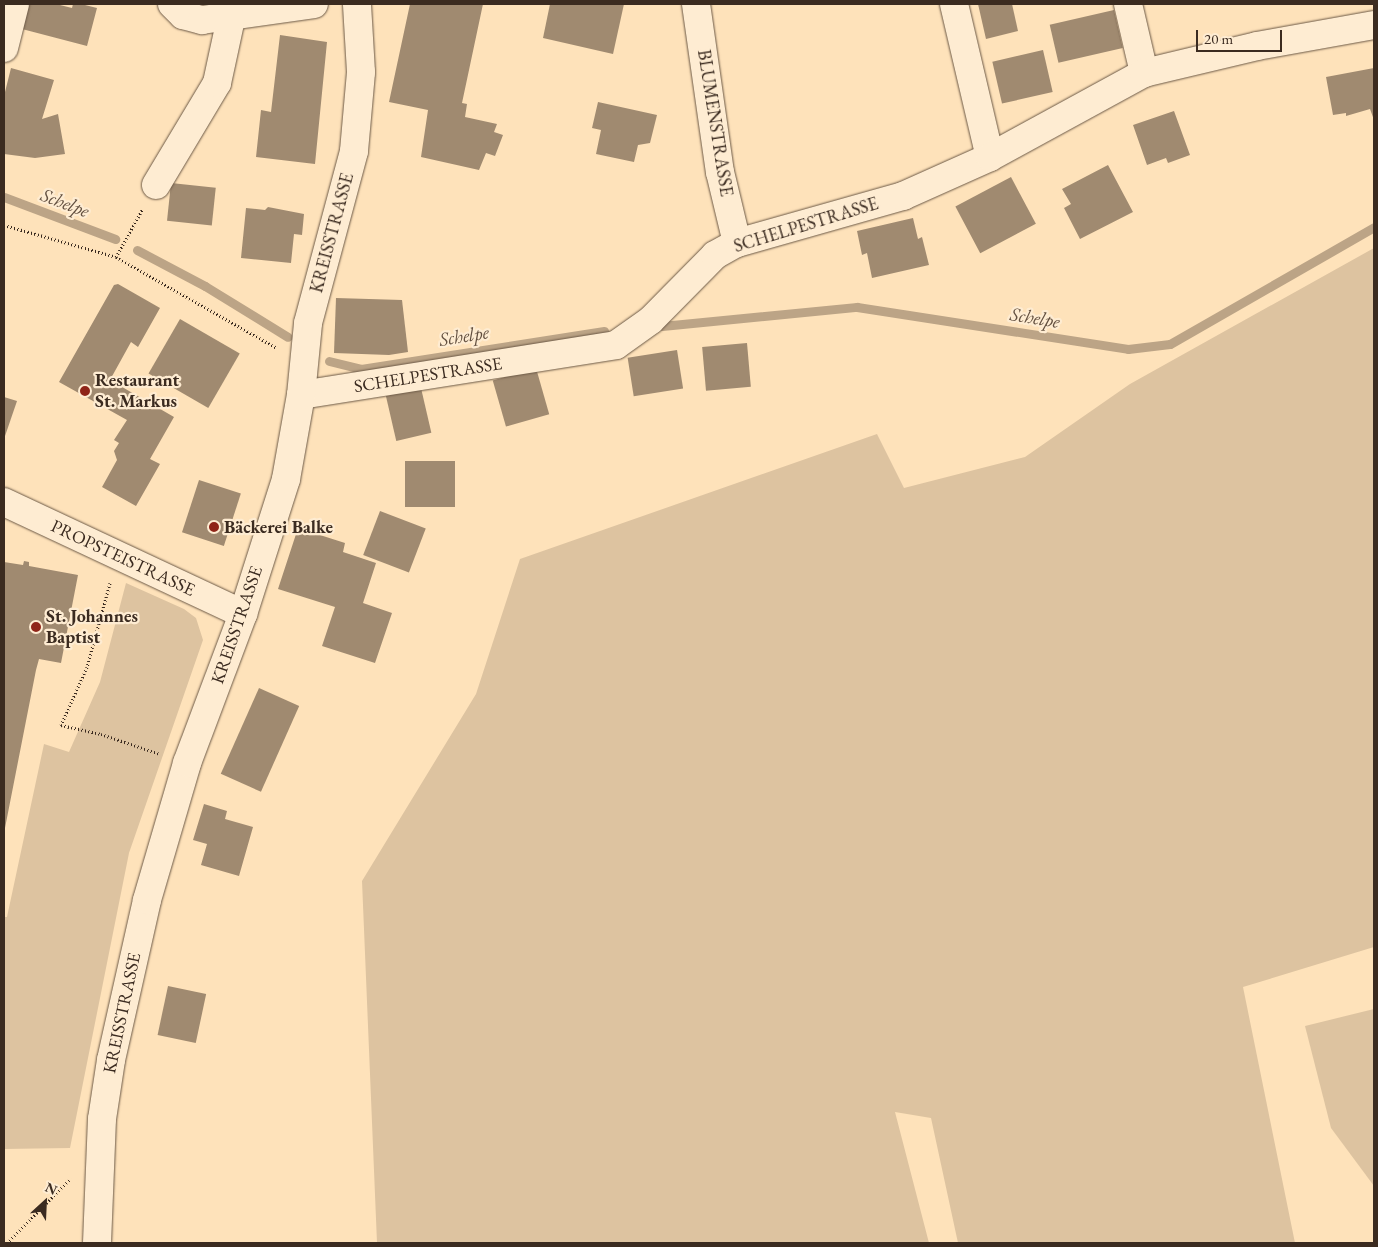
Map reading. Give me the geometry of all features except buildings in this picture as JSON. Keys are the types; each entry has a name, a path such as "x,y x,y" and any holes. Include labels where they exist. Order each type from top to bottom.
{"street":[{"path":"4,48 15,4"},
{"path":"172,4 183,15 202,20 231,18 314,4"},
{"name":"KREISSTRASSE","path":"97,1243 99,1166 111,1060 147,900 187,763 243,614 286,480 301,395 308,323 354,151 361,72 357,4"},
{"name":"BLUMENSTRASSE","path":"696,4 720,172 737,242"},
{"path":"954,4 990,156"},
{"path":"1128,4 1144,73"},
{"path":"156,185 217,83 231,18"},
{"name":"SCHELPESTRASSE","path":"301,395 616,345 651,320 715,255 737,242 903,196 990,156 1144,73 1257,46 1374,25"},
{"name":"PROPSTEISTRASSE","path":"4,502 243,614"}],"path":[{"path":"116,257 156,185"},
{"path":"4,225 116,257 303,363"},
{"path":"119,556 87,667 61,725 101,734 187,763"},
{"path":"7,1243 75,1175 99,1166"}],"shaded area":[{"path":"1374,248 1374,947 1243,987 1295,1243 958,1243 931,1118 895,1112 929,1243 377,1243 362,881 476,694 520,559 877,434 904,488 1025,457 1130,384"},
{"path":"126,583 184,609 196,618 203,640 129,853 70,1148 4,1149 4,917 7,917 44,744 69,752 100,682"},
{"path":"1374,1009 1374,1186 1331,1128 1305,1026"}],"waterway":[{"name":"Schelpe","path":"4,197 115,239"},
{"name":"Schelpe","path":"662,326 857,307 1128,349 1170,344 1374,227"},
{"name":"Schelpe","path":"137,250 205,286 288,337"},
{"name":"Schelpe","path":"329,361 361,369 604,331"}],"place":[{"name":"Restaurant St. Markus","path":"85,391"},
{"name":"Bäckerei Balke","path":"214,527"},
{"name":"St. Johannes Baptist","path":"36,627"}]}
